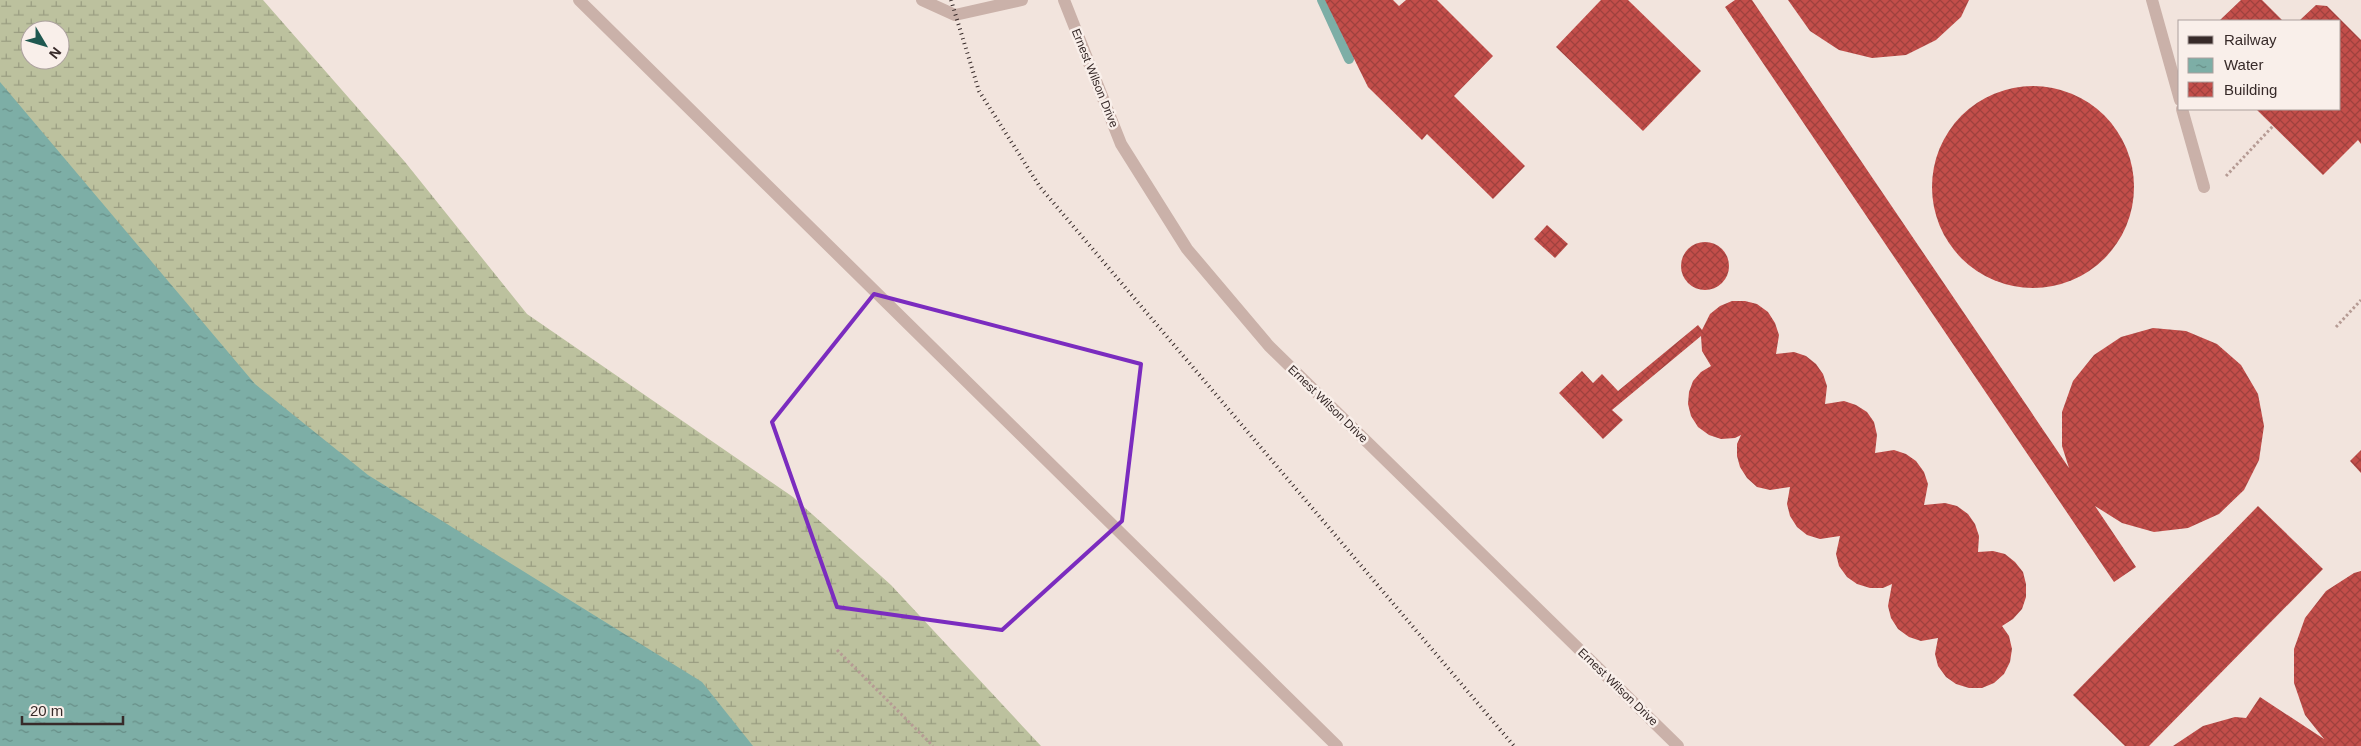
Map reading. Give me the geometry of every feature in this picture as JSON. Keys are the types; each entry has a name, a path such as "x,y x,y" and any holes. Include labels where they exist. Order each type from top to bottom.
{"lane":[{"path":"579,0 1337,746"},
{"path":"922,0 954,16 1022,0"},
{"name":"Ernest Wilson Drive","path":"1064,0 1121,144 1187,249 1269,346 1678,746"},
{"path":"2152,0 2178,93"},
{"path":"2182,110 2204,187"}],"path":[{"path":"2223,180 2274,126"},
{"path":"2336,327 2361,300"},
{"path":"837,650 933,746"}],"highlighted area":[{"path":"874,294 1141,364 1122,521 1002,630 837,607 772,422"}],"green space":[{"path":"0,0 263,0 405,162 527,314 793,497 891,585 1041,746 483,746 0,342"}],"water":[{"path":"0,82 255,384 368,475 702,682 753,746 0,746"}],"building":[{"path":"1325,0 1393,0 1399,6 1406,0 1437,0 1493,56 1454,96 1525,166 1493,199 1427,134 1422,140 1368,87"},
{"path":"1601,0 1628,0 1701,71 1643,131 1556,47"},
{"path":"1735,0 1752,0 2069,468 2062,446 2062,412 2073,381 2094,355 2121,337 2153,328 2186,331 2217,344 2241,365 2258,394 2264,426 2259,460 2244,490 2219,514 2188,528 2154,532 2122,523 2095,506 2136,567 2114,582 1725,7"},
{"path":"1788,0 1969,0 1961,17 1936,40 1906,55 1872,58 1839,50 1810,31"},
{"path":"2241,0 2262,0 2282,20 2220,20"},
{"path":"2316,5 2327,6 2341,20 2300,20"},
{"path":"2341,20 2361,40 2361,144 2358,140 2323,175 2257,110 2341,110"},
{"path":"2033,86 2062,90 2081,98 2097,109 2111,123 2122,139 2130,158 2134,187 2130,216 2122,235 2111,251 2097,265 2081,276 2062,284 2033,288 2004,284 1985,276 1969,265 1955,251 1944,235 1936,216 1932,187 1936,158 1944,139 1955,123 1969,109 1985,98 2004,90"},
{"path":"1547,225 1568,244 1555,258 1534,239"},
{"path":"1700,242 1710,242 1719,246 1725,252 1728,257 1728,275 1719,286 1710,290 1700,290 1691,286 1685,280 1681,271 1681,261 1685,252 1691,246"},
{"path":"1732,301 1745,301 1757,304 1768,312 1775,323 1779,335 1776,354 1794,352 1806,356 1816,364 1823,374 1827,386 1825,404 1844,401 1856,405 1867,412 1874,422 1877,435 1875,453 1894,450 1906,454 1916,461 1924,472 1928,484 1924,505 1945,503 1957,506 1968,514 1975,524 1979,536 1978,552 1993,551 2005,554 2023,572 2026,584 2026,597 2022,609 2013,619 2002,626 2009,636 2012,649 2010,662 2004,674 1994,683 1982,688 1969,688 1956,684 1946,677 1938,666 1935,654 1938,638 1921,641 1909,637 1898,629 1891,618 1888,606 1892,584 1883,588 1870,588 1857,584 1847,577 1839,566 1836,554 1840,536 1820,539 1807,535 1797,527 1790,516 1787,504 1790,487 1770,490 1757,487 1747,478 1740,467 1737,456 1737,444 1741,435 1735,438 1721,439 1709,435 1698,427 1691,416 1688,404 1689,392 1693,381 1701,372 1711,366 1702,351 1701,336 1612,410 1623,420 1603,439 1559,393 1582,371 1593,383 1602,374 1618,391 1698,325 1702,330 1710,314 1720,306"},
{"path":"2361,450 2361,473 2350,461"},
{"path":"2258,506 2323,569 2149,746 2125,746 2073,695"},
{"path":"2361,571 2361,746 2173,746 2203,726 2235,717 2246,718 2260,697 2324,739 2305,715 2294,683 2294,649 2305,618 2326,591 2354,573"}],"waterway":[{"path":"1322,0 1349,59"}],"railway":[{"path":"951,0 979,91 1040,187 1514,746"}]}
